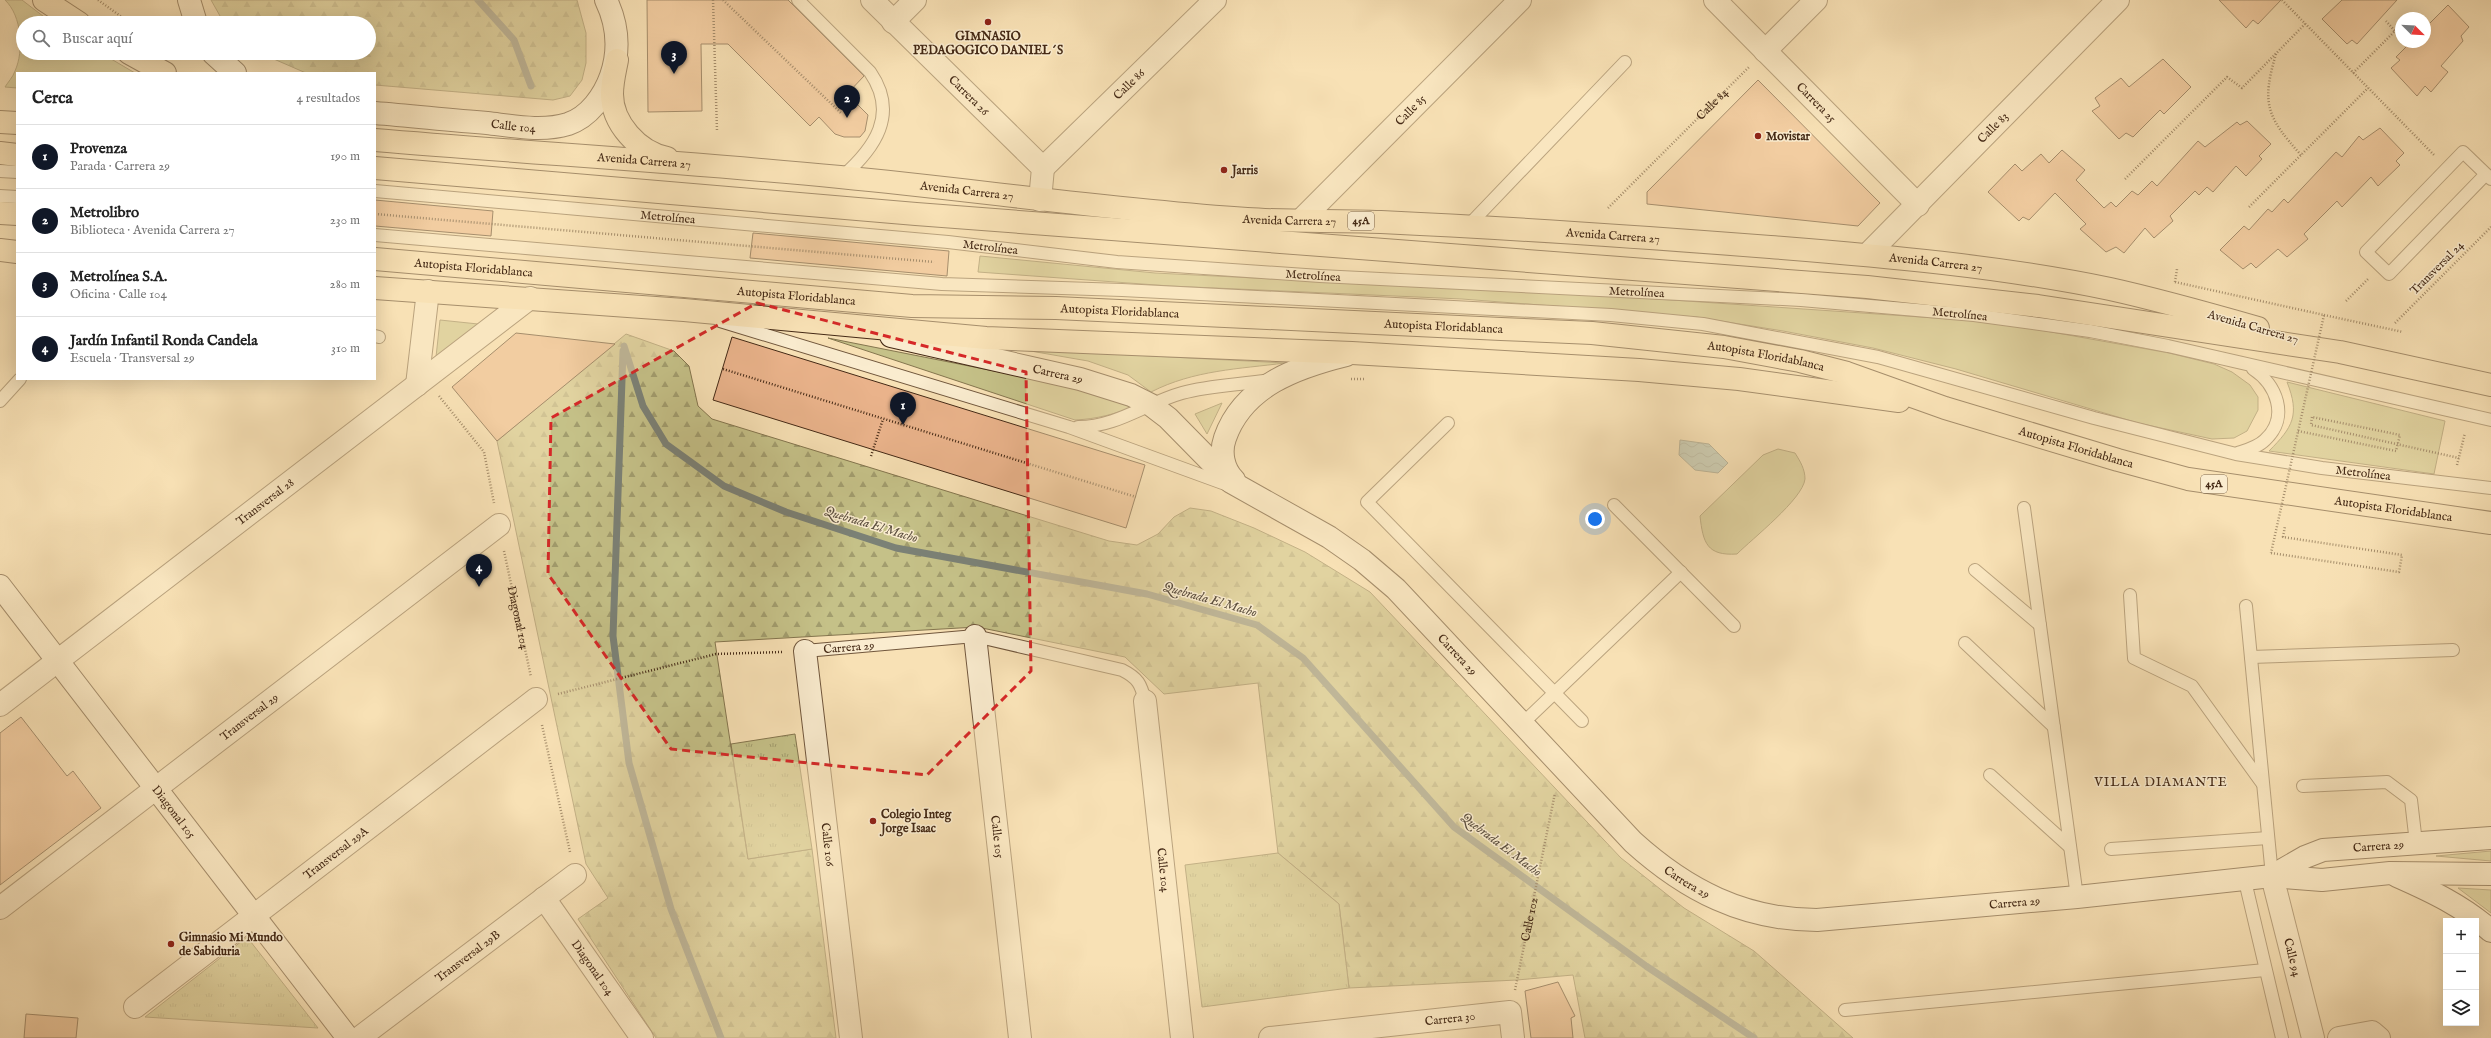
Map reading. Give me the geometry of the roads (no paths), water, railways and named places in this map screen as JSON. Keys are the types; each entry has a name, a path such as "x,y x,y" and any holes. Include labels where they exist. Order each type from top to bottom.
{"highway":[{"path":"44,0 68,16"},
{"path":"142,60 163,72"},
{"path":"617,60 612,95 616,113 624,128 636,142 650,152 693,163"},
{"path":"0,122 16,123"},
{"name":"Avenida Carrera 27","path":"376,140 613,160 693,163 842,177 1091,206 1246,219 1468,226 1620,235 1867,256 1996,271 2106,288 2164,301 2340,352"},
{"path":"0,154 16,155"},
{"name":"45A","path":"376,168 916,214 1867,287 2038,306 2340,352 2491,385"},
{"path":"0,213 16,214"},
{"path":"0,250 16,252"},
{"name":"Autopista Floridablanca","path":"376,259 912,306 1056,308 1631,337 1724,347 1800,361 1848,373 1946,408 2118,460 2188,479 2491,523"},
{"name":"45A","path":"376,288 684,310 986,338 1352,353 1696,374 1946,408"}],"street":[{"path":"189,0 194,16"},
{"path":"606,0 615,24 617,60"},
{"name":"Carrera 26","path":"872,0 1044,168"},
{"path":"893,22 915,0"},
{"name":"Calle 86","path":"1044,168 1215,0"},
{"name":"Calle 85","path":"1301,220 1520,0"},
{"name":"Carrera 25","path":"1715,0 1918,204"},
{"path":"1765,51 1816,0"},
{"name":"Calle 83","path":"1867,256 2118,0"},
{"path":"221,60 234,72"},
{"name":"Calle 104","path":"376,113 538,128 554,127 569,123 582,117 592,108 610,79 617,60"},
{"path":"1040,200 1044,168"},
{"path":"421,382 428,291"},
{"name":"Transversal 28","path":"0,704 530,298"},
{"name":"Carrera 29","path":"838,324 1080,379 1131,395 1151,405 1168,418 1222,475 1244,491 1329,537 1381,576 1633,842 1656,863 1679,880 1704,893 1762,915 1788,920 1817,920 2245,881 2272,876 2322,880 2390,873 2491,874"},
{"name":"Carrera 29","path":"1244,491 1225,469 1223,444 1228,429 1243,407 1260,391 1285,375 1322,361 1352,353"},
{"name":"Transversal 29","path":"0,908 499,525"},
{"name":"Diagonal 105","path":"0,586 348,1038"},
{"name":"Calle 105","path":"975,636 1020,1038"},
{"name":"Calle 106","path":"805,651 851,1038"},
{"name":"Transversal 29A","path":"135,1007 536,699"},
{"name":"Calle 104","path":"1145,701 1182,1038"},
{"name":"Carrera 29","path":"2272,876 2305,857 2323,850 2491,838"},
{"path":"2390,873 2444,897 2476,918 2491,931"},
{"name":"Transversal 29B","path":"359,1038 575,875"},
{"name":"Calle 94","path":"2272,876 2313,1038"},
{"name":"Diagonal 104","path":"544,898 642,1038"},
{"name":"Carrera 30","path":"1270,1038 1342,1034 1510,1012 1513,1038"},
{"path":"2339,1038 2372,1032 2379,1038"}],"lane":[{"path":"798,0 870,72 883,98 882,123 873,142 856,165 842,177"},
{"path":"1468,226 1625,62"},
{"path":"2463,152 2489,177 2389,274 2366,252 2463,152"},
{"path":"0,170 16,172"},
{"name":"Metrolínea","path":"376,191 948,242 1125,263 1320,276 1872,305 1974,315 2090,331 2168,346 2248,366 2491,420"},
{"path":"0,196 16,197"},
{"name":"Metrolínea","path":"376,235 942,284 1122,290 1611,315 1703,324 1878,357 2094,418 2236,454 2329,469 2491,488"},
{"path":"684,310 1069,427 1244,491"},
{"name":"Metrolínea","path":"2236,454 2254,447 2266,439 2274,428 2278,414 2277,399 2273,387 2265,377 2248,366"},
{"path":"1069,427 1094,427 1112,423 1151,405 1195,390 1269,380 1285,375"},
{"path":"0,401 19,380"},
{"path":"1448,423 1367,502 1582,721"},
{"path":"1614,505 1734,626"},
{"path":"2024,508 2077,897"},
{"path":"1975,570 2040,625"},
{"path":"1522,724 1681,572"},
{"path":"2130,595 2134,658 2192,686 2263,784"},
{"path":"2246,606 2272,876"},
{"name":"Carrera 29","path":"805,651 975,636 1122,670 1135,676 1142,688 1145,701"},
{"path":"1965,643 2054,727"},
{"path":"2251,656 2453,650"},
{"path":"1990,775 2070,847"},
{"path":"2303,786 2387,782 2411,800 2416,843"},
{"path":"2111,849 2268,838"},
{"path":"2245,881 2282,1038"},
{"path":"1845,1010 2265,970"}],"water":[{"path":"1680,440 1709,444 1728,463 1718,473 1695,470 1679,455"}],"waterway":[{"name":"Quebrada El Macho","path":"478,0 514,40 531,86"},
{"name":"Quebrada El Macho","path":"624,346 643,406 666,444 724,486 786,512 896,548 1147,594 1257,625 1303,658 1454,827 1646,966 1754,1038"},
{"path":"623,351 613,636 629,763 671,909 721,1038"}],"place":[{"name":"GIMNASIO PEDAGOGICO DANIEL´S","path":"988,22"},
{"name":"Metrolínea S.A.","path":"674,74"},
{"name":"Metrolibro","path":"847,118"},
{"name":"Movistar","path":"1758,136"},
{"name":"Jarris","path":"1224,170"},
{"name":"Provenza","path":"903,425"},
{"name":"Jardín Infantil Ronda Candela","path":"479,587"},
{"name":"Colegio Integ Jorge Isaac","path":"873,821"},
{"name":"Gimnasio Mi Mundo de Sabiduria","path":"171,944"}],"district":[{"name":"VILLA DIAMANTE","path":"2161,782"}]}
